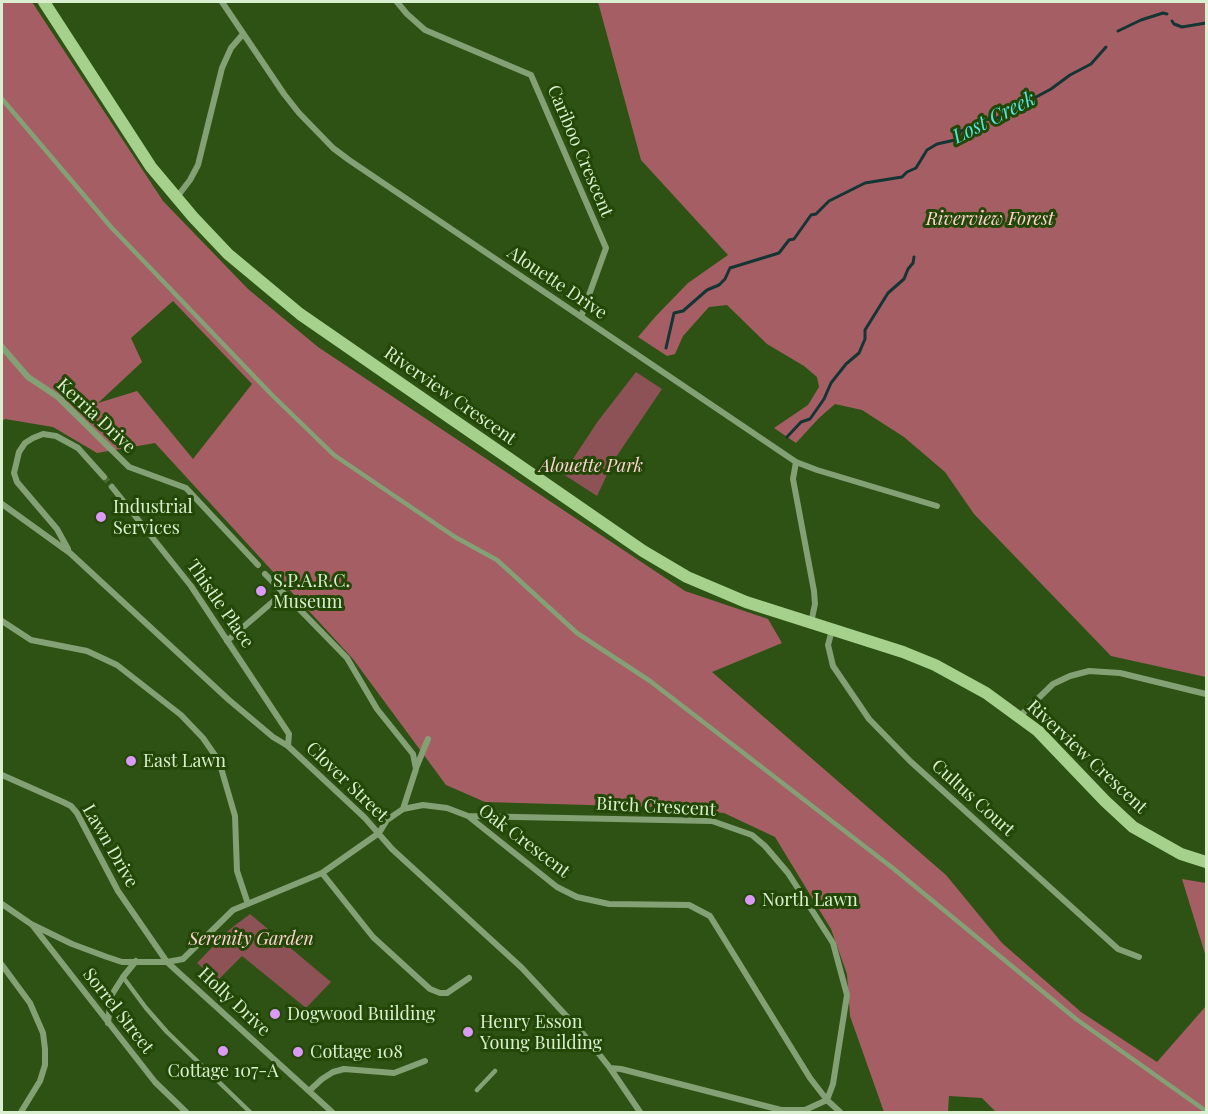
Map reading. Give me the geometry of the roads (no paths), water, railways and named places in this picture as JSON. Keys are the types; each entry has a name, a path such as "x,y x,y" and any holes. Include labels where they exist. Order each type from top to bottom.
{"street":[{"name":"Riverview Crescent","path":"44,2 151,167 228,254 300,314 643,551 687,577 724,594 889,646 935,665 986,693 1020,716 1052,744 1105,801 1134,827 1181,854 1206,862"},
{"name":"Alouette Drive","path":"222,2 299,113 333,148 796,462 937,506"},
{"name":"Cariboo Crescent","path":"397,2 425,30 531,75 606,248 581,317"},
{"path":"177,197 198,165 222,68 231,48 243,34"},
{"name":"Kerria Drive","path":"2,347 27,377 58,397 129,467 186,488 258,566"},
{"path":"70,553 57,529 17,482 14,473 19,452 25,443 33,438 44,434 56,436 78,448 104,477"},
{"path":"796,462 793,478 814,591 815,604 811,623"},
{"name":"Thistle Place","path":"112,487 183,576 289,734 288,746"},
{"name":"Clover Street","path":"2,504 70,553 229,700 288,746 379,833 392,849 522,968 610,1068 640,1113"},
{"path":"266,574 348,658 377,709 413,754 416,769"},
{"path":"227,641 283,593"},
{"path":"2,621 31,640 87,651 117,665 181,715 203,738 219,761 235,816 237,871 248,904"},
{"name":"Cultus Court","path":"832,629 828,645 833,666 875,725 910,761 1118,950 1139,957"},
{"path":"1020,716 1053,684 1089,671 1120,673 1206,693"},
{"path":"2,904 30,924 72,944 122,962 167,962 183,959 233,910 322,873 379,833 387,820 403,809 428,739"},
{"name":"Lawn Drive","path":"2,775 71,806 77,813 118,891 167,962"},
{"name":"Oak Crescent","path":"403,809 423,805 447,808 468,816 557,887 577,897 609,904 689,905 710,916 810,1078 840,1113"},
{"name":"Birch Crescent","path":"468,816 712,821 752,835 765,846 788,873 833,943 847,995 833,1084 827,1100"},
{"path":"322,873 373,937 430,989 447,993 470,978"},
{"name":"Sorrel Street","path":"30,924 155,1082 186,1113"},
{"path":"108,1023 111,996 136,961"},
{"name":"Holly Drive","path":"167,962 332,1113"},
{"path":"2,964 30,1003 43,1033 45,1065 40,1082 21,1113"},
{"path":"309,1091 333,1072 344,1069 394,1073 425,1061"},
{"path":"610,1068 782,1110 806,1110 827,1100"}],"lane":[{"path":"2,99 111,227 271,394 334,455 455,537 498,560 577,633 650,681 885,862 1076,1019 1206,1111"},
{"path":"123,977 167,1032 250,1113"},
{"path":"477,1090 495,1071"}],"waterway":[{"name":"Lost Creek","path":"1118,31 1141,20 1163,13 1167,14"},
{"name":"Lost Creek","path":"1172,21 1182,27 1206,23"},
{"name":"Lost Creek","path":"666,348 674,313 683,311 707,290 719,285 730,268 779,253 789,240 794,239 811,215 816,214 829,201 865,183 902,177 916,168 927,150 937,144 955,140 961,131 977,121 997,118 1051,89 1070,75 1091,64 1106,47"},
{"path":"787,437 801,422 810,419 824,399 831,383 846,364 859,353 865,339 865,330 888,293 904,279 914,257"}],"tunnel":[{"path":"104,477 112,487"}],"place":[{"name":"Industrial Services","path":"101,517"},
{"name":"S.P.A.R.C. Museum","path":"261,591"},
{"name":"East Lawn","path":"131,761"},
{"name":"North Lawn","path":"750,900"},
{"name":"Dogwood Building","path":"275,1014"},
{"name":"Henry Esson Young Building","path":"468,1032"},
{"name":"Cottage 107-A","path":"223,1051"},
{"name":"Cottage 108","path":"298,1052"}],"park label":[{"name":"Riverview Forest","path":"990,219"},
{"name":"Alouette Park","path":"591,466"},
{"name":"Serenity Garden","path":"251,939"}]}
